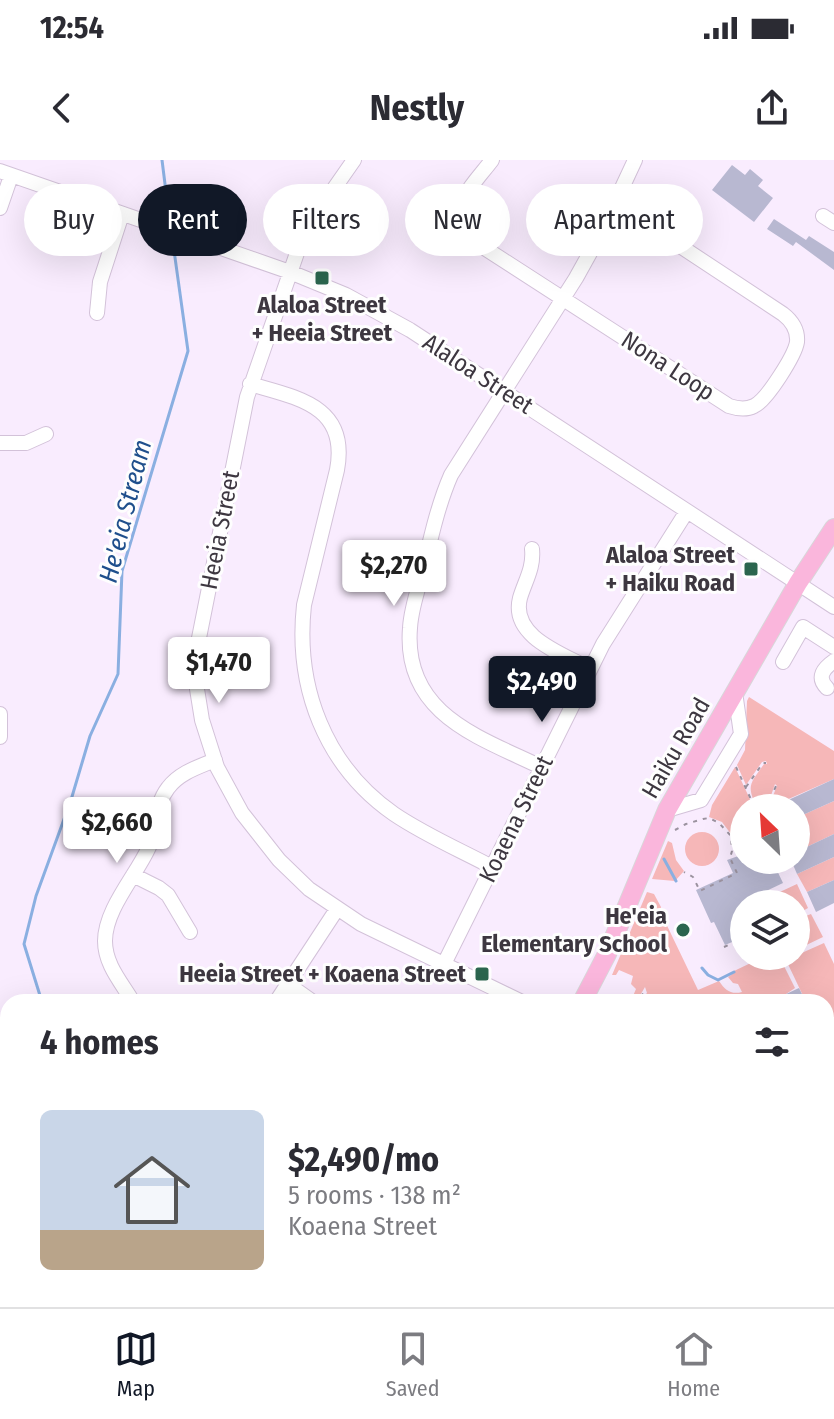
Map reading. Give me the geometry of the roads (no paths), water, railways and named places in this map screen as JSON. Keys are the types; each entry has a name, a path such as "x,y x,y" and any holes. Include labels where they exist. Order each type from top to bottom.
{"main road":[{"name":"Haiku Road","path":"586,994 607,954 667,810 798,583 834,528"}],"street":[{"name":"Heeia Street","path":"354,160 317,213 290,272 250,384 198,643 199,704 215,760 237,805 265,844 293,875 361,924 506,994"},
{"name":"Nona Loop","path":"492,160 462,201 459,213 463,229 474,241 729,406 748,408 760,403 768,394 797,344 797,333 788,318 695,256"},
{"path":"624,184 635,160"},
{"name":"Alaloa Street","path":"6,174 35,184"},
{"path":"0,208 6,174"},
{"name":"Alaloa Street","path":"122,214 290,272 389,317 834,607"},
{"path":"97,313 100,282 108,256"},
{"path":"541,767 468,732 448,719 431,701 418,680 411,656 411,619 446,487 458,461 588,256"},
{"path":"250,384 301,399 315,407 331,425 338,442 337,470 302,622 305,672 313,705 326,736 354,778 379,802 413,826 492,867"},
{"path":"0,443 26,443 46,434"},
{"name":"Koaena Street","path":"444,964 590,669 617,620 687,511"},
{"path":"532,549 531,570 520,600 522,623 532,637 590,669"},
{"path":"783,662 803,627 834,647"},
{"path":"827,688 822,684 821,676 824,668 834,661"},
{"path":"667,810 701,800 741,734 735,692"},
{"path":"0,714 0,737"},
{"path":"128,994 108,960 105,937 108,921 151,843 159,804 167,789 180,776 215,760"},
{"path":"133,875 168,895 190,932"},
{"path":"282,994 337,909"},
{"path":"289,985 302,994"}],"waterway":[{"name":"He'eia Stream","path":"162,160 165,184"},
{"name":"He'eia Stream","path":"40,994 24,944 36,896 71,800 90,736 118,674 122,571 188,351 175,256"},
{"path":"664,859 676,881"},
{"path":"702,968 718,980 734,972"}],"place":[{"name":"Alaloa Street + Heeia Street","path":"322,278"},
{"name":"Alaloa Street + Haiku Road","path":"751,569"},
{"name":"He'eia Elementary School","path":"683,930"},
{"name":"Heeia Street + Koaena Street","path":"482,974"}]}
